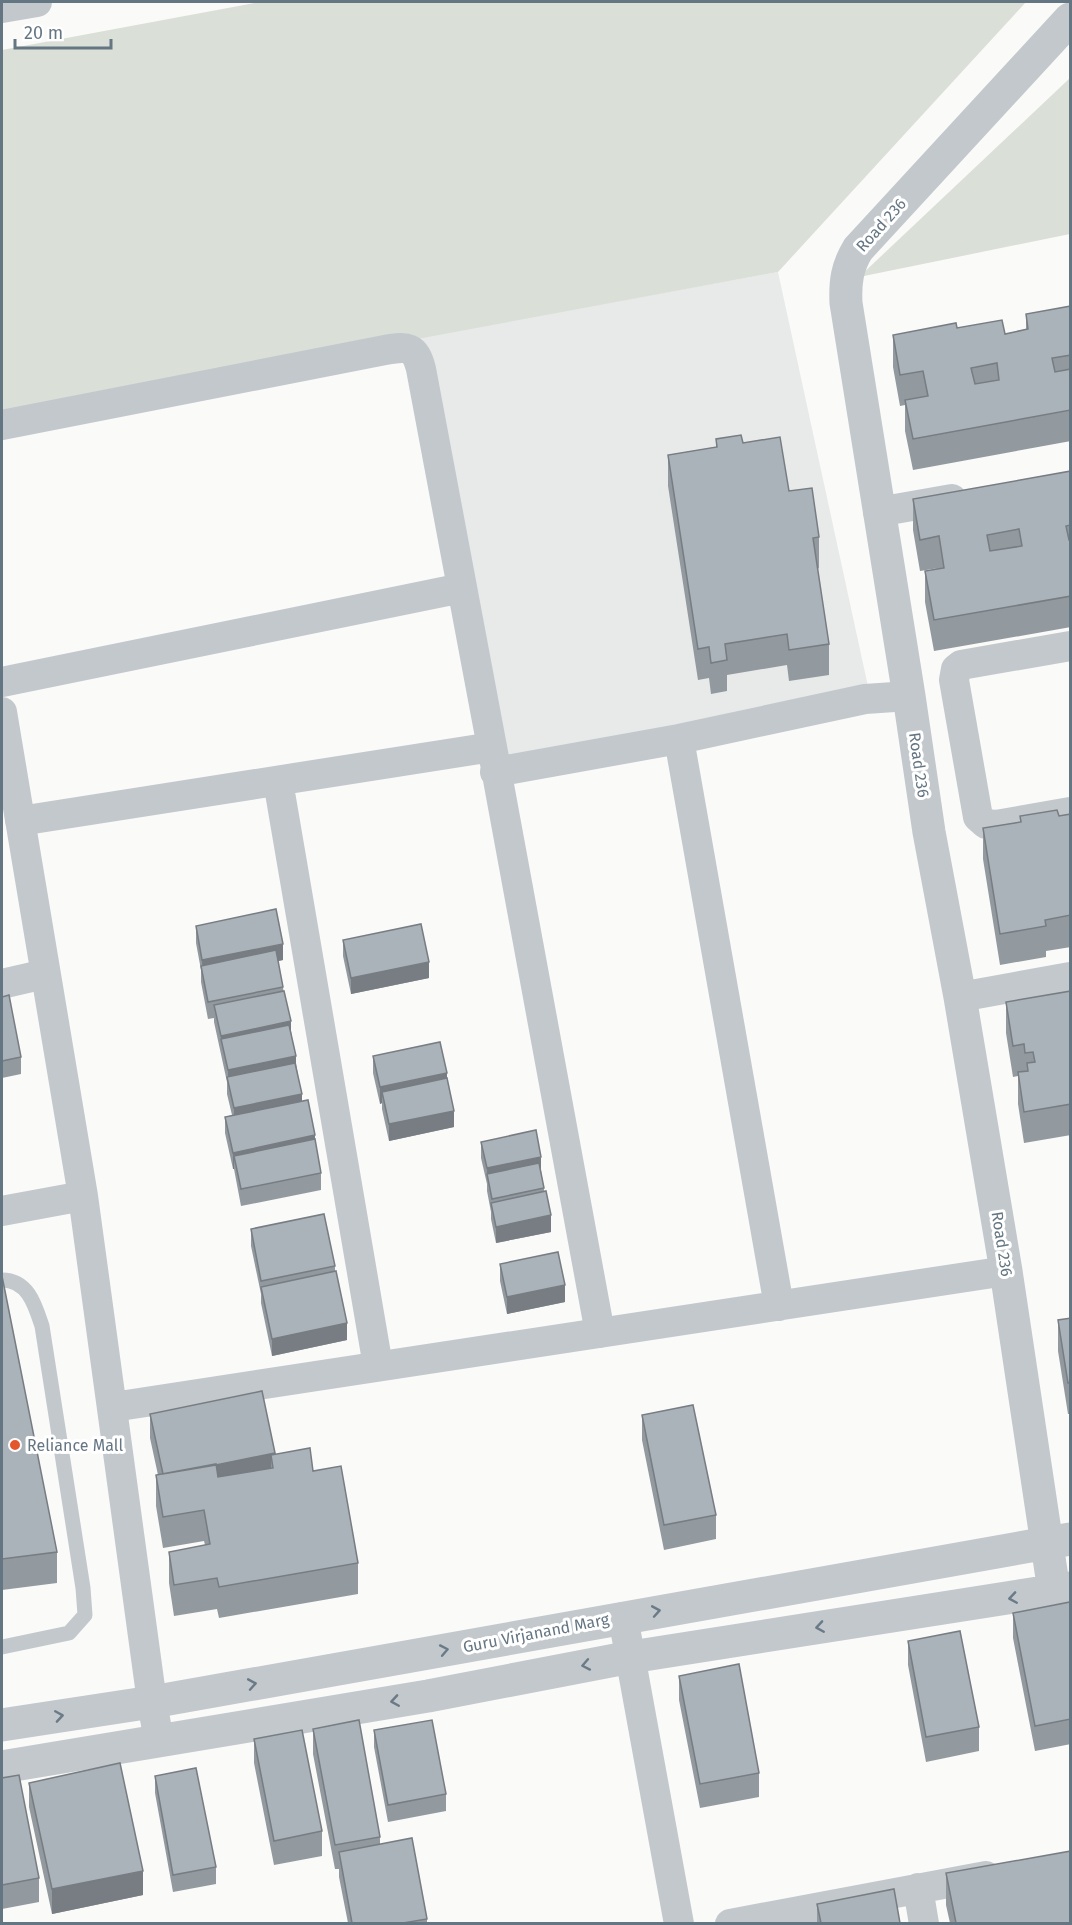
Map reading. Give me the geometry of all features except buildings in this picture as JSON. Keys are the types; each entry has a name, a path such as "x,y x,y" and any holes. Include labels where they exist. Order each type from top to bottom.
{"street":[{"path":"2,8 36,2"},
{"name":"Road 236","path":"1062,1590 1059,1541 1006,1271 960,997 929,832 878,512 845,285 848,269 858,249 1071,19"},
{"path":"2,425 399,347 410,349 417,355 600,1333"},
{"path":"878,512 980,494"},
{"path":"2,682 462,588"},
{"path":"1071,646 961,665 956,669 954,680 978,817 986,824 996,825 1071,812"},
{"path":"20,821 278,781 679,739 865,699 909,696"},
{"path":"2,712 83,1196 159,1740"},
{"path":"679,739 779,1306"},
{"path":"278,781 378,1366"},
{"path":"2,984 45,974"},
{"path":"960,997 1071,977"},
{"path":"2,1211 83,1196"},
{"path":"113,1407 1006,1271"},
{"name":"Guru Virjanand Marg","path":"2,1725 152,1701 1059,1541"},
{"path":"2,1767 428,1696 631,1657 1062,1590"},
{"path":"623,1617 679,1923"},
{"path":"730,1923 1012,1871"},
{"path":"918,1888 924,1923"}],"lane":[{"path":"2,1280 24,1287 35,1304 42,1326 83,1588 85,1615 69,1634 2,1647"}],"shaded area":[{"path":"260,2 1026,2 778,272 2,416 2,50"},
{"path":"1070,78 1070,234 859,277"},
{"path":"778,272 869,691 501,764 419,337"}],"place":[{"name":"Reliance Mall","path":"15,1445"}]}
